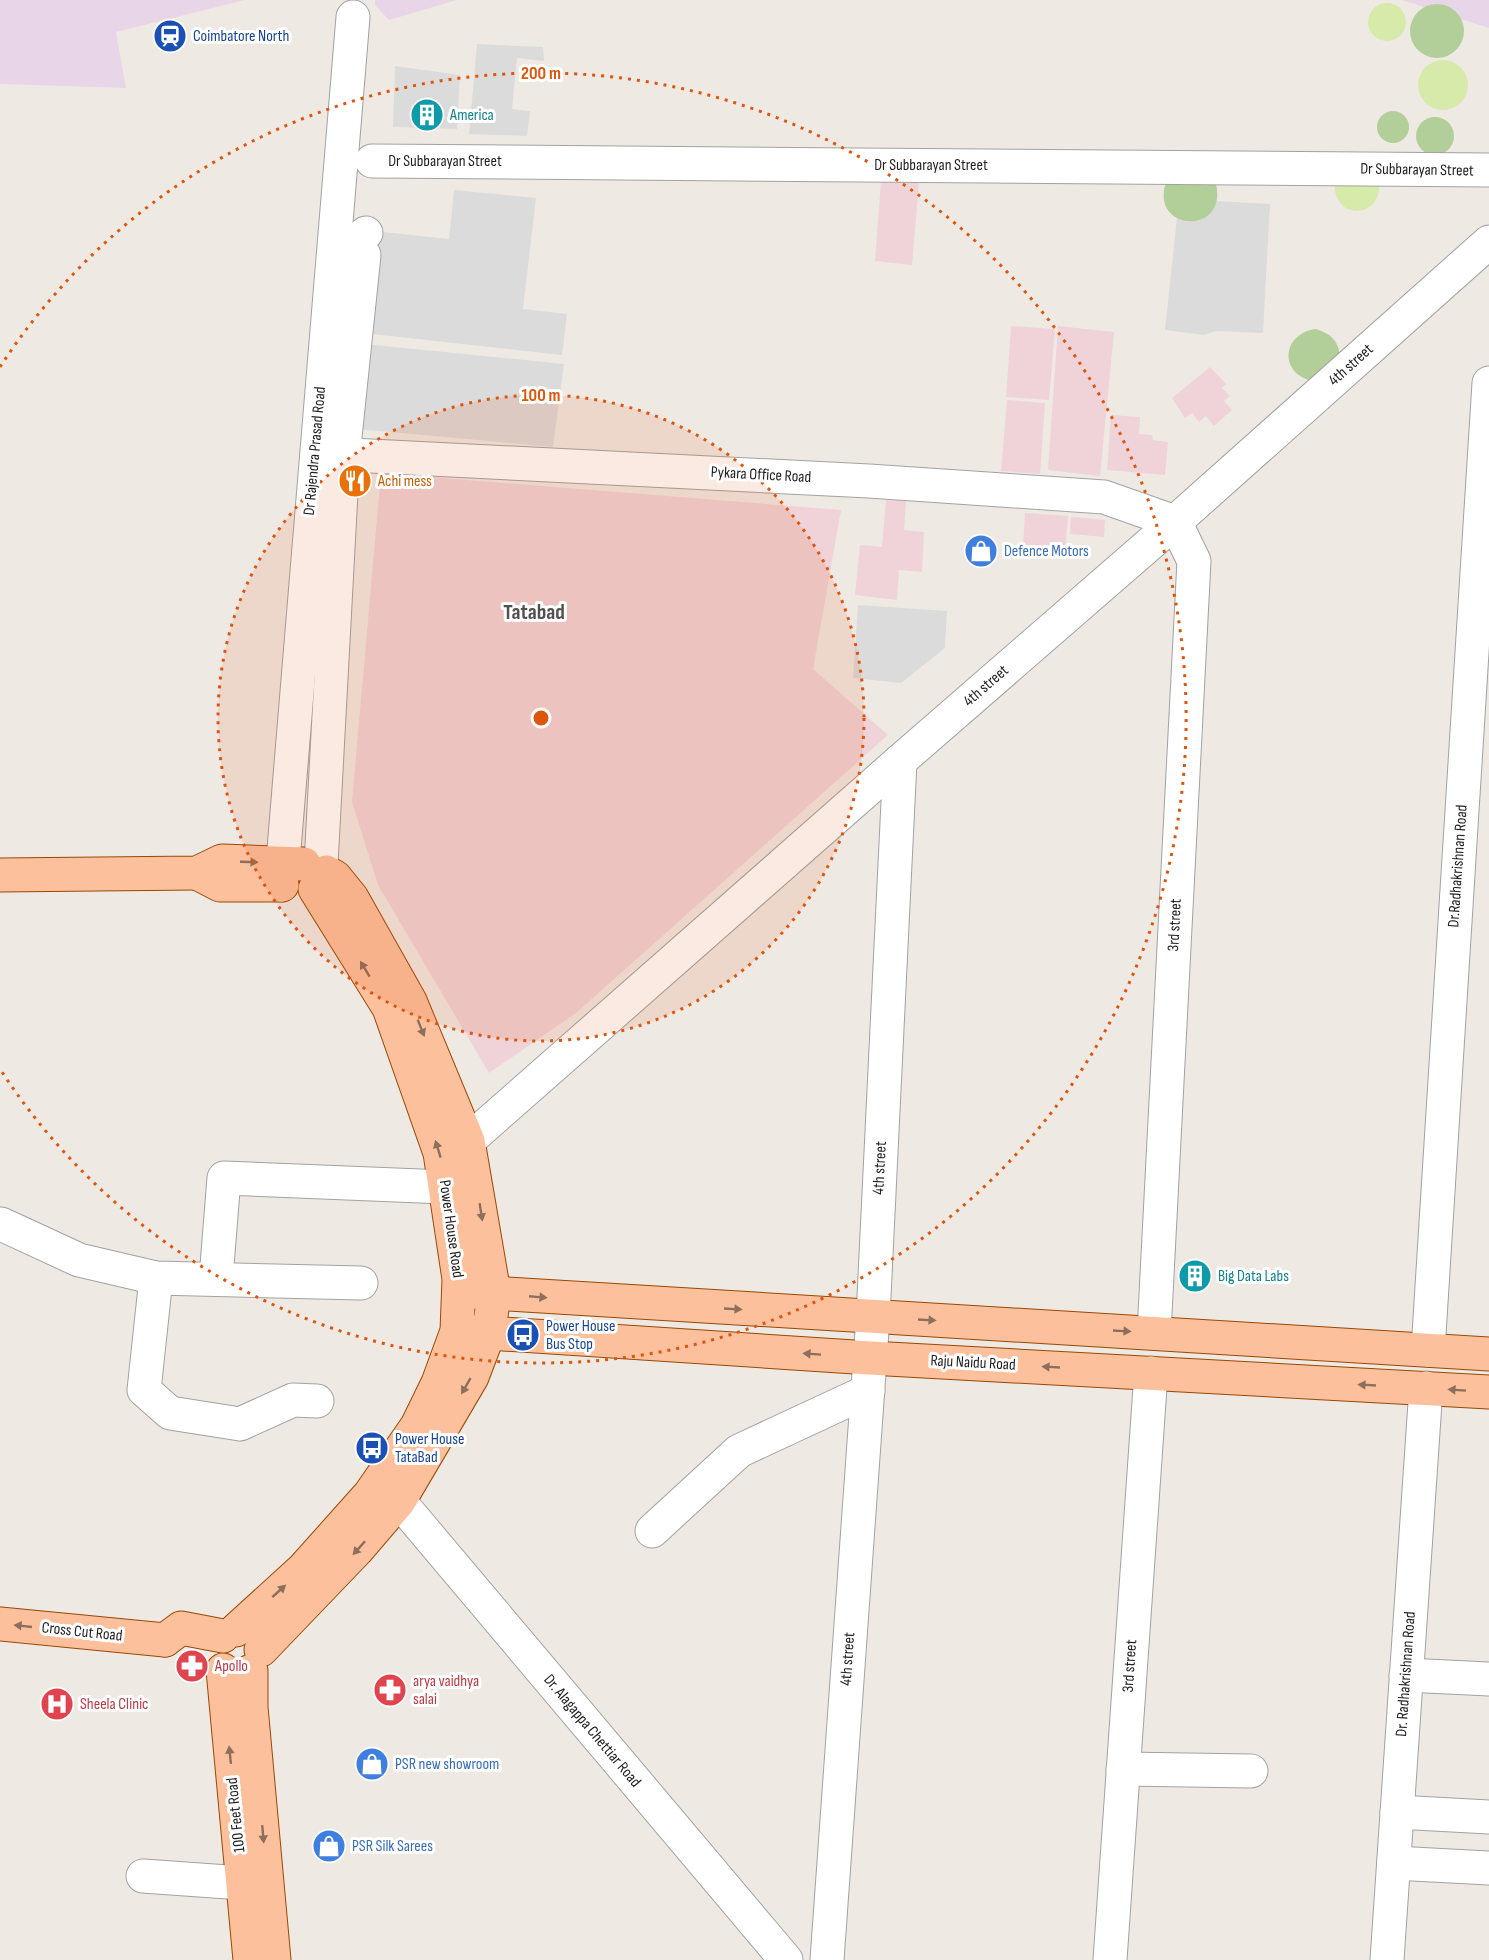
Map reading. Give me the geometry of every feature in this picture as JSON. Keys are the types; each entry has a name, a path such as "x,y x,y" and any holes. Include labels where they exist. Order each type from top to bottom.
{"main road":[{"path":"0,875 197,873 220,885 305,873"},
{"name":"Power House Road","path":"235,1652 303,1569 370,1494 417,1426 438,1383 473,1332 494,1293 468,1141 410,1001 352,898 335,877 305,873"},
{"name":"Power House Road","path":"235,1652 357,1550 399,1502 472,1377 473,1332 459,1291 440,1153 389,1008 305,873"},
{"path":"459,1291 1489,1354"},
{"name":"Raju Naidu Road","path":"473,1332 870,1358 1489,1392"},
{"name":"Cross Cut Road","path":"0,1624 165,1640 181,1628 235,1652"},
{"name":"100 Feet Road","path":"235,1652 242,1883 250,1960"},
{"name":"100 Feet Road","path":"235,1652 251,1707 274,1960"}],"street":[{"name":"Dr Rajendra Prasad Road","path":"305,873 352,17"},
{"name":"Dr Subbarayan Street","path":"372,161 1489,170"},
{"path":"305,873 321,728 348,248 366,233 337,455"},
{"name":"4th street","path":"827,1960 873,1317 900,761 1175,522 1489,242"},
{"name":"Dr.Radhakrishnan Road","path":"1428,1350 1489,383"},
{"name":"Pykara Office Road","path":"337,455 629,468 1104,497 1175,522"},
{"name":"3rd street","path":"1154,1333 1194,561 1175,522"},
{"path":"468,1141 900,761"},
{"path":"216,1278 224,1178 445,1187"},
{"path":"1,1224 79,1260 156,1278 361,1283"},
{"path":"156,1278 144,1390 170,1413 240,1424 293,1400 317,1401"},
{"name":"3rd street","path":"1110,1960 1151,1373"},
{"name":"Dr. Radhakrishnan Road","path":"1387,1960 1426,1388"},
{"path":"652,1531 739,1451 868,1391"},
{"name":"Dr. Alagappa Chettiar Road","path":"399,1502 786,1960"},
{"path":"1406,1675 1489,1679"},
{"path":"1123,1769 1251,1771"},
{"path":"1397,1812 1489,1817"},
{"path":"1394,1863 1489,1868"},
{"path":"143,1876 242,1883"}],"shaded area":[{"path":"0,0 245,0 116,32 126,88 0,84"},
{"path":"375,0 457,0 389,20 375,5"},
{"path":"1402,0 1489,0 1489,28"},
{"path":"477,44 543,47 544,61 517,58 512,109 530,111 527,136 469,134"},
{"path":"395,66 460,75 457,129 393,127"},
{"path":"881,181 919,183 912,265 875,261"},
{"path":"454,190 536,198 523,309 567,314 562,355 363,333 374,231 449,239"},
{"path":"1179,199 1270,204 1263,333 1216,331 1204,335 1165,330"},
{"path":"1011,326 1055,329 1049,400 1006,397"},
{"path":"1058,326 1114,332 1100,476 1048,470"},
{"path":"365,344 564,364 553,447 357,429"},
{"path":"1210,367 1226,384 1222,388 1230,396 1224,401 1232,410 1214,426 1206,416 1199,422 1192,413 1185,418 1172,398"},
{"path":"1007,400 1045,403 1040,474 1001,471"},
{"path":"1111,415 1140,417 1139,434 1152,435 1153,440 1168,442 1165,475 1107,470"},
{"path":"381,473 841,510 813,669 888,735 576,1013 489,1073 378,885 352,802"},
{"path":"886,500 906,501 904,530 924,532 922,572 899,570 897,600 855,595 860,545 882,547"},
{"path":"1025,513 1068,516 1065,549 1023,546"},
{"path":"1071,517 1105,520 1104,537 1070,534"},
{"path":"858,605 947,611 945,648 901,683 853,678"}],"green space":[{"path":"1387,3 1400,9 1406,22 1400,35 1387,41 1374,35 1368,22 1374,9"},
{"path":"1432,4 1442,4 1452,8 1460,16 1464,31 1460,46 1452,54 1442,58 1432,58 1422,54 1414,46 1410,36 1410,26 1414,16 1422,8"},
{"path":"1443,60 1461,67 1468,85 1461,103 1443,110 1425,103 1418,85 1425,67"},
{"path":"1393,111 1405,115 1409,127 1405,139 1393,143 1381,139 1377,127 1381,115"},
{"path":"1435,117 1448,123 1454,136 1448,149 1435,155 1422,149 1416,136 1422,123"},
{"path":"1166,182 1216,184 1217,201 1211,213 1201,219 1189,221 1178,218 1168,211 1164,199"},
{"path":"1335,183 1379,184 1378,196 1373,204 1365,209 1357,211 1348,209 1341,204 1336,195"},
{"path":"1315,329 1326,333 1334,340 1340,360 1316,381 1304,378 1296,372 1290,365 1289,356 1290,347 1295,339"}],"place":[{"name":"Coimbatore North","path":"170,36"},
{"name":"America","path":"427,115"},
{"name":"Achi mess","path":"355,481"},
{"name":"Defence Motors","path":"981,551"},
{"name":"Big Data Labs","path":"1195,1276"},
{"name":"Power House Bus Stop","path":"523,1335"},
{"name":"Power House TataBad","path":"372,1448"},
{"name":"Apollo","path":"192,1666"},
{"name":"arya vaidhya salai","path":"390,1690"},
{"name":"Sheela Clinic","path":"57,1704"},
{"name":"PSR new showroom","path":"372,1764"},
{"name":"PSR Silk Sarees","path":"329,1846"}],"district":[{"name":"Tatabad","path":"534,612"}]}
